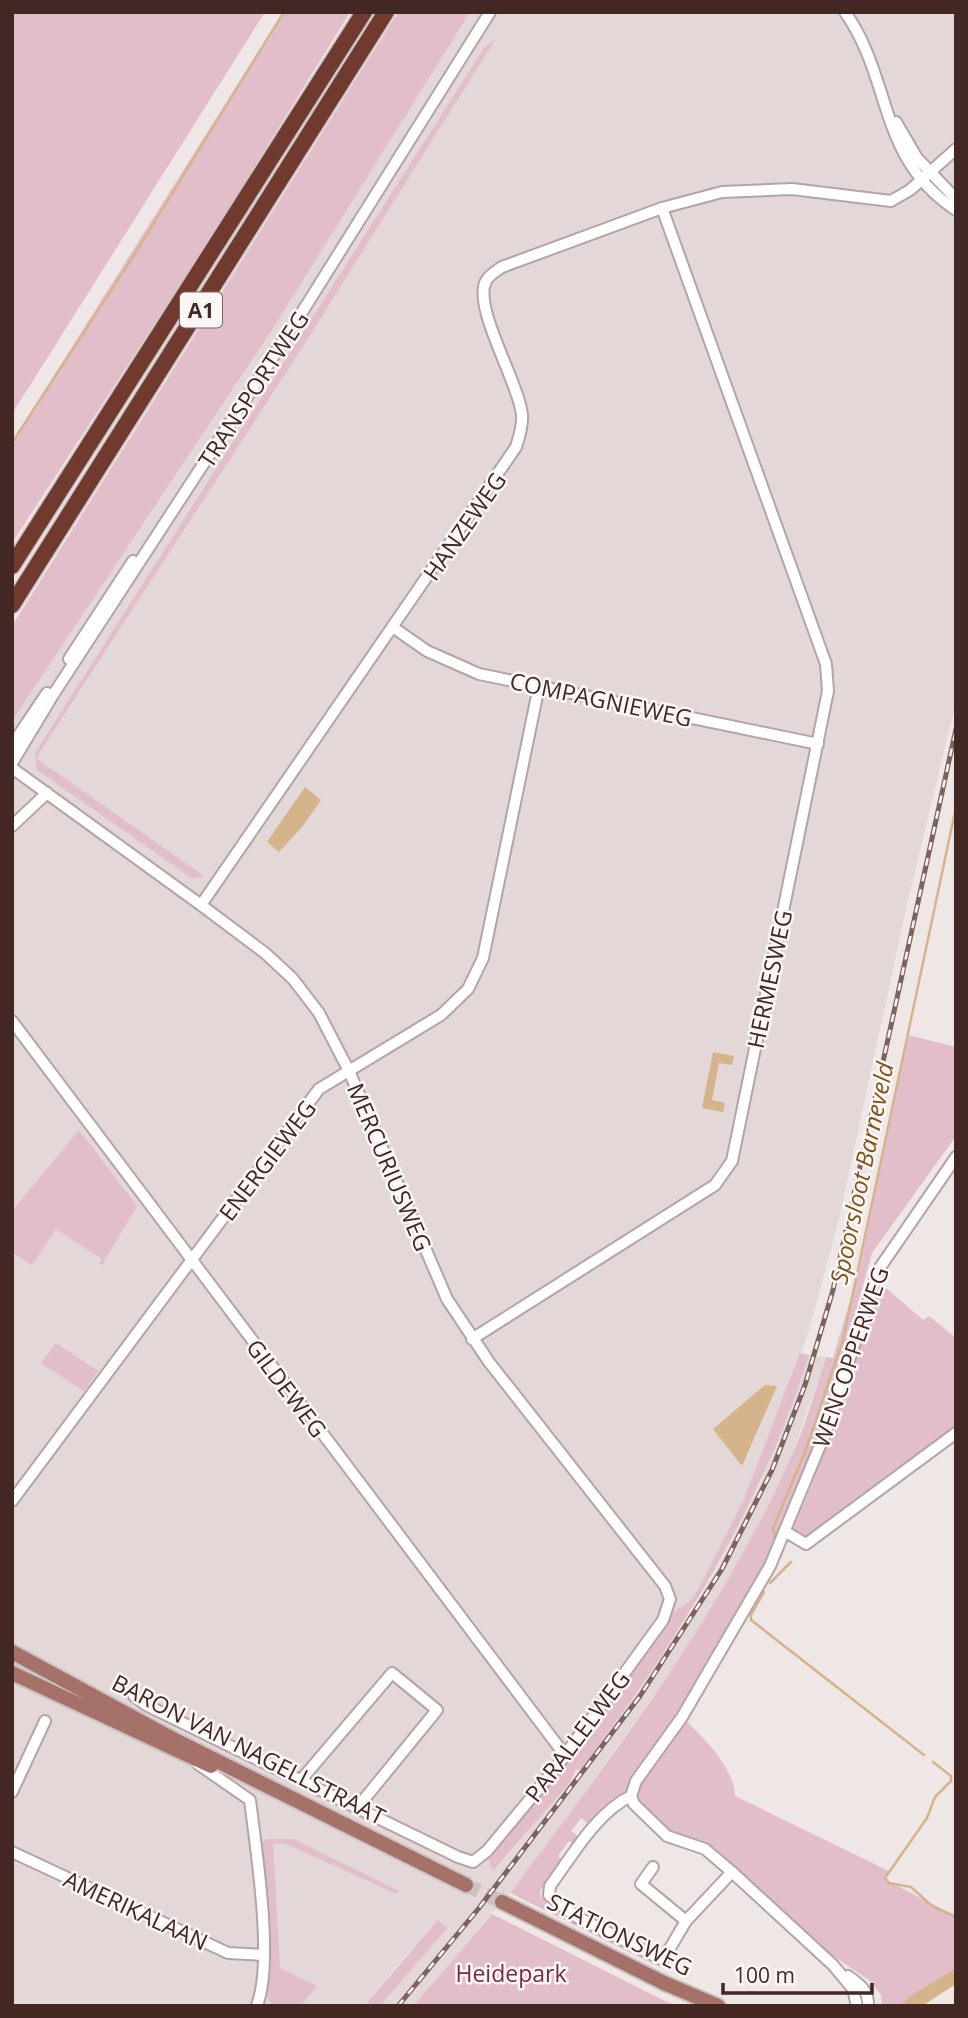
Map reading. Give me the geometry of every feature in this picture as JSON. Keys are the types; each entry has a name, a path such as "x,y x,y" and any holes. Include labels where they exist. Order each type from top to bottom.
{"highway":[{"name":"A1","path":"12,566 364,12"},
{"name":"A1","path":"12,605 386,12"}],"main road":[{"name":"BARON VAN NAGELLSTRAAT","path":"12,1652 171,1738 464,1887 12,1674"},
{"name":"STATIONSWEG","path":"695,2006 500,1905 718,2006"}],"street":[{"name":"TRANSPORTWEG","path":"12,745 296,308 482,12"},
{"name":"TRANSPORTWEG","path":"12,765 53,695 292,328 490,12"},
{"path":"845,12 862,41 897,142 956,209"},
{"path":"852,12 872,49 900,132 925,176 956,199"},
{"name":"HANZEWEG","path":"201,905 516,447 522,415 482,299 486,280 502,267 662,208 740,190 792,189 891,201 956,149"},
{"name":"HERMESWEG","path":"472,1339 715,1185 727,1171 732,1161 828,691 826,664 662,208"},
{"name":"COMPAGNIEWEG","path":"394,628 427,651 458,666 539,686 818,744"},
{"name":"ENERGIEWEG","path":"12,1503 319,1089 441,1015 456,1003 475,976 482,958 539,686"},
{"name":"MERCURIUSWEG","path":"12,765 265,953 293,979 319,1013 349,1071 447,1299 472,1339 665,1586 670,1602"},
{"path":"12,826 47,793"},
{"name":"GILDEWEG","path":"12,1021 564,1754"},
{"name":"WENCOPPERWEG","path":"548,1890 617,1802 631,1796 636,1781 682,1717 728,1640 786,1532 826,1431 879,1269 956,1157"},
{"path":"786,1532 806,1544 956,1433"},
{"name":"PARALLELWEG","path":"357,1808 457,1857 473,1862 504,1830 564,1754 663,1620 670,1602"},
{"path":"134,1696 146,1705 357,1808 437,1710 392,1673 301,1780"},
{"path":"12,1792 45,1721"},
{"name":"BARON VAN NAGELLSTRAAT","path":"193,1760 250,1800 256,1835 262,1955"},
{"path":"631,1796 634,1804 667,1836 705,1849 833,1965 862,1986 869,2006"},
{"name":"AMERIKALAAN","path":"12,1852 228,1953 262,1955"},
{"name":"STATIONSWEG","path":"653,1867 641,1884 686,1921"},
{"name":"STATIONSWEG","path":"548,1890 549,1895 577,1917 660,1960 666,1958 686,1921 732,1872"},
{"path":"258,2005 264,1977 262,1955"},
{"path":"833,1965 853,1989 857,2006"}],"shaded area":[{"path":"445,12 956,12 956,702 907,904 840,1215 810,1327 782,1410 745,1501 699,1592 495,1870 569,1784 687,1619 718,1567 761,1483 809,1355 826,1357 790,1460 741,1560 696,1636 537,1860 413,2006 380,2006 446,1928 422,1952 414,1946 363,2006 12,2006 12,649"},
{"path":"305,787 321,800 302,827 279,852 267,842"},
{"path":"713,1052 734,1056 732,1065 719,1063 712,1100 725,1103 723,1112 702,1108"},
{"path":"765,1385 777,1386 742,1466 713,1429"},
{"path":"956,1968 956,1984 922,2006 900,2006 910,1996"}],"green space":[{"path":"12,12 265,12 12,414"},
{"path":"283,12 350,12 213,234 12,543 12,442"},
{"path":"398,12 470,12 277,322 12,721 12,626"},
{"path":"495,40 302,348 36,758 204,876 193,879 37,770 35,753 484,48"},
{"path":"908,1035 956,1047 956,1136 872,1253 830,1405 770,1555 690,1693 626,1791 612,1799 590,1825 581,1818 571,1831 580,1838 575,1845 569,1841 558,1856 563,1861 540,1891 541,1897 573,1922 669,1972 510,1893 663,1683 732,1573 791,1457 826,1357 833,1358 859,1270"},
{"path":"79,1130 137,1206 102,1265 99,1264 102,1259 56,1229 32,1265 12,1252 12,1211"},
{"path":"879,1282 923,1320 929,1316 956,1338 956,1427 804,1539 792,1530 829,1439"},
{"path":"56,1343 98,1371 84,1391 41,1363"},
{"path":"800,1353 809,1355 789,1412 741,1521 713,1572 617,1721 581,1769 576,1770 569,1784 493,1871 488,1858 558,1773 674,1612 689,1602 698,1590 744,1499"},
{"path":"686,1721 710,1745 724,1765 730,1775 735,1796 889,1871 884,1879 956,1916 956,1968 910,1996 900,2006 882,2006 881,1995 869,1980 823,1949 706,1843 675,1836 642,1807 635,1797 638,1785"},
{"path":"266,1839 293,1839 399,1891 396,1894 289,1845 273,1843 280,1968 317,1986 300,2006 273,2006 267,1997 270,1970 261,1842"},
{"name":"Heidepark","path":"492,1914 657,1997 676,2006 413,2006"},
{"path":"438,1920 447,1928 380,2006 364,2006"}],"waterway":[{"path":"12,443 136,252 284,12"},
{"name":"Spoorsloot Barneveld","path":"775,1537 773,1528 805,1452 843,1340 956,807"},
{"name":"Spoorsloot Barneveld","path":"770,1583 791,1562"},
{"name":"Spoorsloot Barneveld","path":"764,1592 751,1615 751,1620 924,1755"},
{"name":"Spoorsloot Barneveld","path":"933,1762 951,1776 951,1781 935,1797 927,1818 885,1878 889,1883 911,1887 932,1906 956,1917"}],"tunnel":[{"path":"466,1885 502,1902"}],"railway":[{"path":"398,2006 479,1908 640,1696 722,1569 772,1470 805,1385 833,1290 956,729"}]}
